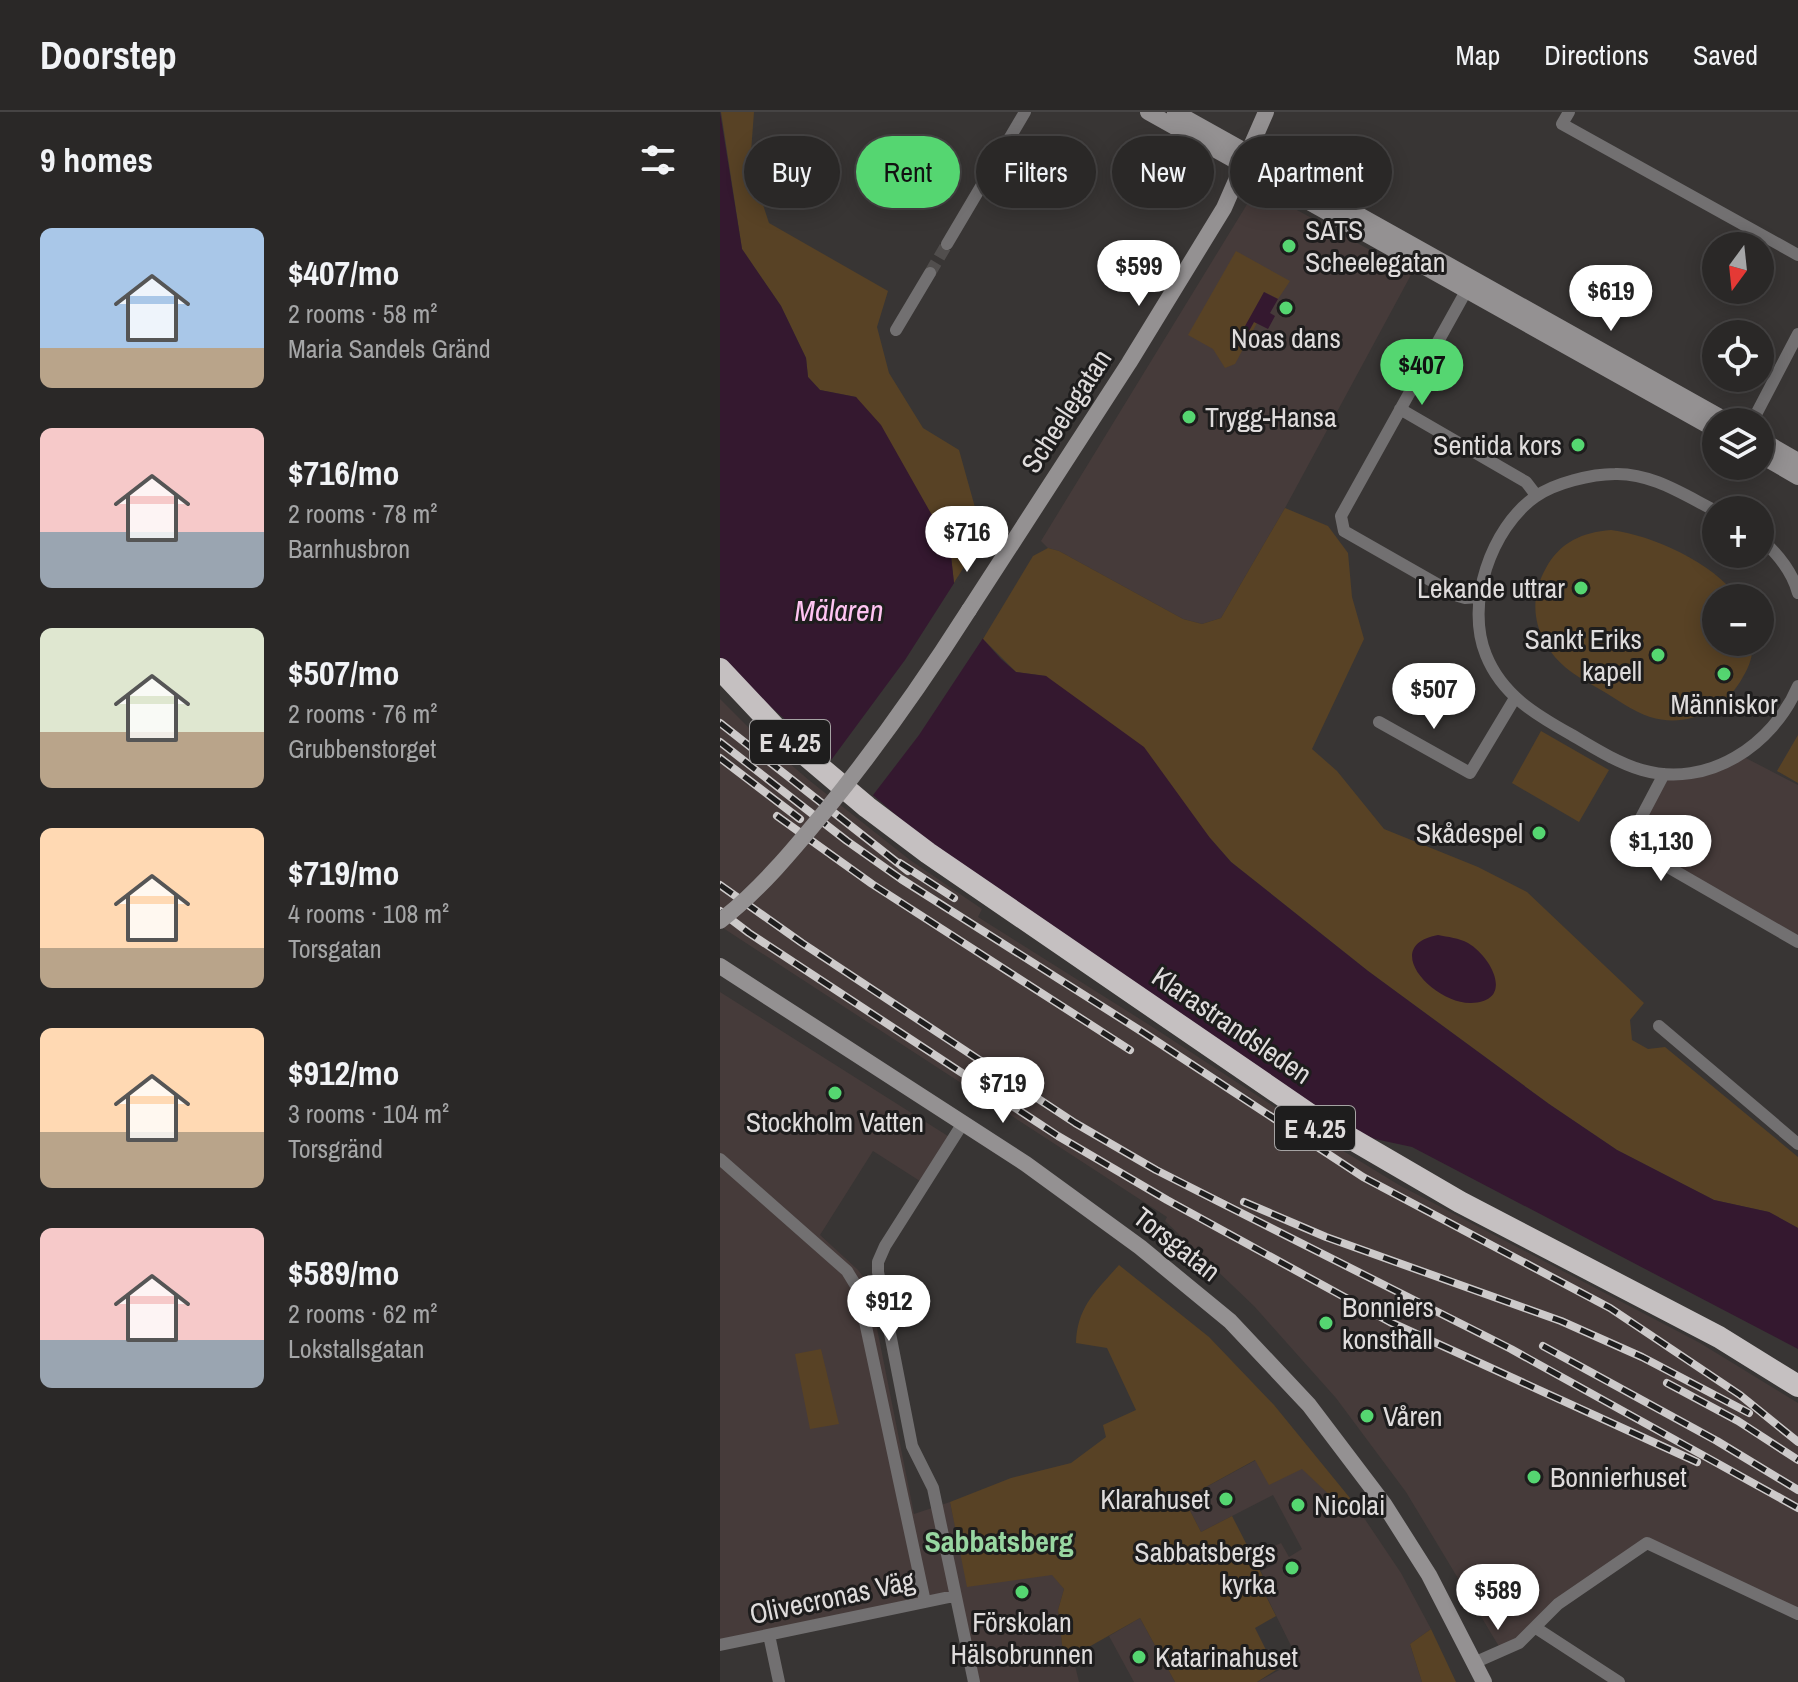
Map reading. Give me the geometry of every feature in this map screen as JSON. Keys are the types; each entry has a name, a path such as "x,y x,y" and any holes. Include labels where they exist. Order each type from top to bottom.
{"highway":[{"name":"Klarastrandsleden","path":"720,669 783,736 867,807 928,853 1309,1114 1460,1202 1719,1337 1798,1386"},
{"name":"Klarastrandsleden","path":"720,688 773,740 860,814 973,896 1303,1121 1404,1181 1714,1345 1798,1397"}],"street":[{"path":"947,244 1025,112"},
{"path":"1148,112 1230,152"},
{"path":"1175,112 1230,149"},
{"name":"Scheelegatan","path":"1256,136 1266,112"},
{"path":"1566,118 1798,255"},
{"name":"Scheelegatan","path":"720,921 759,887 855,774 932,668 1020,527 1129,363 1230,195"},
{"path":"1332,208 1702,422"},
{"path":"896,330 930,273"},
{"path":"1469,285 1341,516 1344,531 1458,596 1478,597"},
{"path":"1469,285 1702,408"},
{"path":"1759,408 1798,334"},
{"path":"1400,409 1526,482 1536,495"},
{"path":"1774,447 1798,461"},
{"path":"1774,463 1798,477"},
{"path":"1702,504 1652,478 1617,473 1584,476 1536,495 1518,512 1498,542 1484,572 1478,597 1484,651 1498,679 1530,711 1627,765 1664,774 1704,771 1736,759 1781,719 1798,686"},
{"path":"1774,550 1798,593"},
{"path":"1379,722 1470,773 1515,698"},
{"path":"1664,774 1634,831 1634,845 1798,942"},
{"name":"Torsgatan","path":"720,966 1026,1164 1201,1295 1257,1346 1312,1409 1384,1504 1429,1575 1484,1682"},
{"path":"1659,1026 1798,1144"},
{"path":"963,1123 885,1246 878,1272 912,1446 933,1488 974,1682"},
{"path":"720,1159 847,1271 858,1289 925,1602"},
{"path":"1476,1662 1519,1643 1558,1604 1647,1543 1798,1614"},
{"name":"Olivecronas Väg","path":"720,1645 954,1596"},
{"path":"1536,1628 1619,1682"},
{"path":"769,1635 779,1682"}],"shaded area":[{"path":"721,112 754,112 752,136 744,136 744,208 764,208 769,223 888,291 877,327 889,373 923,428 959,450 983,536 954,583 950,546 856,397 820,390 808,377 806,358 781,306 742,249"},
{"path":"1245,208 1293,208 1412,273 1285,508 1221,618 1202,624 1183,619 1059,551 1048,548 1041,541"},
{"path":"1236,251 1290,281 1278,299 1264,292 1240,347 1254,322 1257,323 1235,364 1225,368 1213,349 1188,335"},
{"path":"1285,508 1328,526 1348,553 1352,597 1364,639 1312,749 1337,771 1384,829 1478,867 1527,892 1644,1003 1630,1020 1632,1040 1648,1049 1665,1047 1798,1157 1798,1228 1769,1212 1714,1200 1617,1150 1549,1104 1368,971 1231,862 1046,676 1016,672 983,639 1033,556 1048,548 1059,551 1183,619 1202,624 1221,618"},
{"path":"1611,530 1663,544 1698,562 1726,584 1702,584 1702,656 1751,656 1740,682 1723,702 1689,719 1650,717 1574,674 1558,661 1537,623 1536,596 1546,568 1558,551 1573,540"},
{"path":"720,699 810,781 910,860 982,909 978,917 1399,1185 1700,1343 1798,1403 1798,1613 1649,1543 1560,1605 1503,1653 1406,1492 1336,1398 1254,1306 1165,1221 1167,1217 720,926"},
{"path":"1541,731 1609,770 1579,822 1512,783"},
{"path":"1798,735 1798,783 1777,771"},
{"path":"1742,756 1798,785 1798,942 1643,851 1635,831 1665,775"},
{"path":"720,992 951,1138 923,1183 873,1151 820,1235 868,1283 914,1514 950,1502 968,1586 1052,1574 1064,1589 1058,1610 1064,1660 1073,1657 1079,1682 975,1682 954,1595 720,1645"},
{"path":"1119,1265 1209,1337 1274,1405 1354,1503 1339,1504 1302,1469 1269,1485 1255,1460 1184,1499 1201,1532 1232,1516 1271,1592 1266,1596 1276,1616 1255,1628 1276,1670 1257,1682 1175,1682 1140,1618 1064,1661 1058,1610 1064,1589 1052,1575 967,1587 950,1502 1011,1478 1071,1463 1106,1437 1103,1425 1136,1410 1107,1348 1076,1343 1084,1309"},
{"path":"821,1349 839,1424 810,1429 795,1354"},
{"path":"1256,1460 1302,1468 1339,1504 1354,1503 1401,1573 1431,1629 1410,1644 1422,1682 1257,1682 1298,1660 1266,1595 1270,1592 1261,1571 1277,1563 1270,1548 1281,1543 1289,1557 1302,1549 1273,1495 1201,1532 1184,1499"},
{"name":"Katarinahuset","path":"1140,1618 1175,1682 1134,1682 1109,1636"},
{"path":"1431,1629 1456,1682 1422,1682 1410,1644"}],"water":[{"name":"Mälaren","path":"720,112 742,249 781,306 806,358 808,377 820,390 856,397 881,425 950,547 954,583 983,639 1016,672 1046,676 1144,747 1231,862 1368,971 1549,1104 1617,1150 1714,1200 1769,1212 1798,1228 1798,1349 1412,1147 1375,1139 1344,1126 918,834 758,696 720,659"},
{"path":"1264,292 1278,299 1270,313 1275,316 1268,329 1254,322 1240,347 1235,344"},
{"path":"1438,935 1468,943 1485,958 1495,978 1496,987 1492,995 1484,1001 1457,1001 1429,985 1418,974 1413,962 1413,950 1421,941"}],"pier":[{"path":"958,577 985,635 919,735 870,799 829,763 905,660"}],"tunnel":[{"path":"930,273 947,244"}],"railway":[{"path":"720,723 908,871"},
{"path":"720,742 901,879 1363,1177 1610,1308 1740,1395 1798,1442"},
{"path":"720,758 800,819"},
{"path":"777,816 872,884 1130,1050"},
{"path":"900,863 954,898"},
{"path":"720,885 802,943 1075,1123 1156,1170 1511,1349 1798,1508"},
{"path":"720,911 1058,1136 1167,1200 1390,1322 1697,1462"},
{"path":"1244,1202 1326,1237 1561,1321 1642,1357 1749,1413"},
{"path":"1543,1346 1717,1441 1798,1490"},
{"path":"1667,1383 1738,1421 1798,1460"}],"place":[{"name":"SATS Scheelegatan","path":"1289,246"},
{"name":"Noas dans","path":"1286,308"},
{"name":"Trygg-Hansa","path":"1189,417"},
{"name":"Sentida kors","path":"1578,445"},
{"name":"Lekande uttrar","path":"1581,588"},
{"name":"Sankt Eriks kapell","path":"1658,655"},
{"name":"Människor","path":"1724,674"},
{"name":"Skådespel","path":"1539,833"},
{"name":"Stockholm Vatten","path":"835,1093"},
{"name":"Bonniers konsthall","path":"1326,1323"},
{"name":"Våren","path":"1367,1416"},
{"name":"Bonnierhuset","path":"1534,1477"},
{"name":"Klarahuset","path":"1226,1499"},
{"name":"Nicolai","path":"1298,1505"},
{"name":"Sabbatsbergs kyrka","path":"1292,1568"},
{"name":"Förskolan Hälsobrunnen","path":"1022,1592"},
{"name":"Katarinahuset","path":"1139,1657"}],"district":[{"name":"Sabbatsberg","path":"999,1541"}]}
